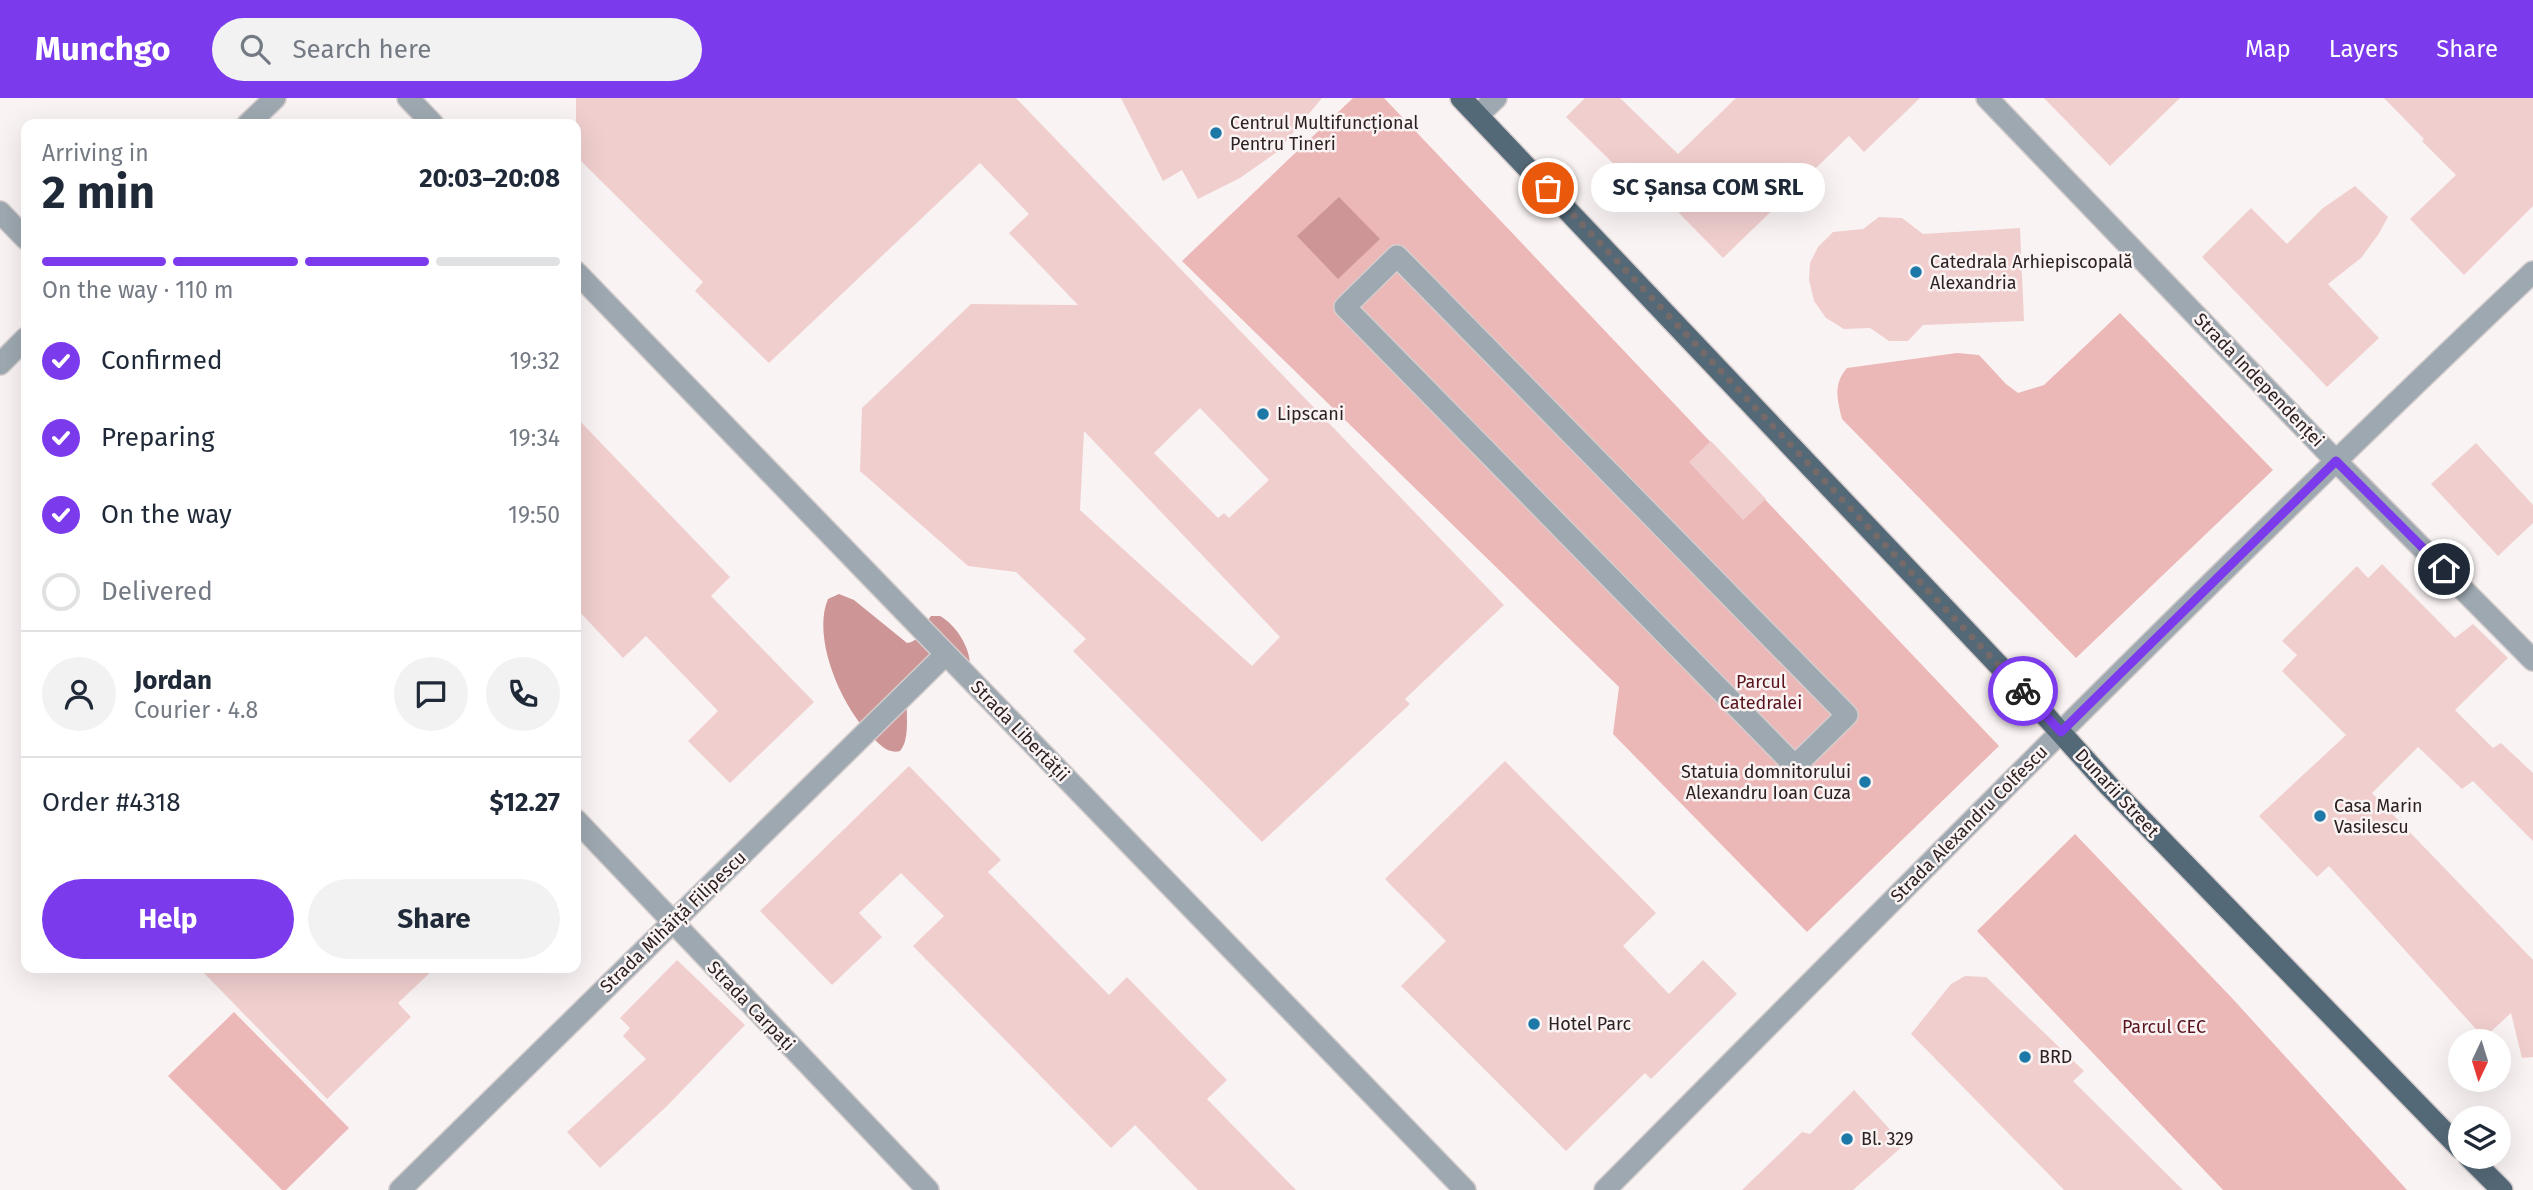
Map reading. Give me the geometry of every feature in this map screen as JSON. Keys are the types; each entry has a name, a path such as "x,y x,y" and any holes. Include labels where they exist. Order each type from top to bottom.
{"main road":[{"name":"Dunarii Street","path":"1461,98 2061,732 2108,785 2448,1135"},
{"path":"2481,1169 2502,1190"}],"street":[{"path":"253,119 275,98"},
{"path":"408,98 428,119"},
{"path":"1478,116 1496,98"},
{"name":"Strada Independenței","path":"1987,98 2336,461 2533,660"},
{"path":"0,212 21,234"},
{"path":"1397,256 1847,715 1795,766 1345,307 1397,256"},
{"name":"Strada Alexandru Colfescu","path":"1605,1190 1948,843 2336,461 2533,272"},
{"name":"Strada Libertății","path":"581,277 1465,1190"},
{"path":"0,364 21,343"},
{"name":"Strada Mihăiță Filipescu","path":"400,1190 946,654"},
{"name":"Strada Carpați","path":"581,825 928,1190"}],"green space":[{"name":"Parcul Catedralei","path":"1353,98 1384,98 1999,746 1807,932 1613,734 1619,687 1182,261"},
{"path":"2120,313 2273,470 2076,658 1842,419 1838,386 1847,368 1957,353 1979,355 2018,393 2044,385"},
{"name":"Parcul CEC","path":"2075,834 2231,997 2407,1190 2223,1190 1977,931"},
{"path":"234,1012 349,1128 286,1190 282,1190 168,1076"}],"shaded area":[{"path":"1339,197 1380,239 1338,279 1297,236"},
{"path":"839,594 854,600 907,643 919,636 931,616 940,616 957,631 968,651 970,665 932,663 921,665 913,671 907,692 907,731 900,751 885,749 862,726 841,692 833,673 824,634 824,615 828,599"}],"building":[{"path":"576,98 1016,98 1504,605 1405,699 1410,704 1262,842 1073,651 1086,639 1016,572 968,566 860,471 862,408 971,304 1078,305 1009,233 1029,214 980,163 769,363 695,291 703,282 581,161 581,119 576,119","holes":["1200,408 1269,480 1229,518 1224,513 1218,518 1154,453","1084,431 1280,637 1252,666 1080,510"]},
{"name":"Centrul Multifuncțional Pentru Tineri","path":"1121,98 1322,98 1277,152 1240,178 1198,199 1182,170 1163,181"},
{"path":"1585,98 1620,98 1678,154 1736,98 1920,98 1864,152 1849,136 1723,258 1640,173 1632,182 1566,117"},
{"path":"2044,98 2180,98 2110,166"},
{"path":"2384,98 2533,98 2533,206 2464,275 2410,219 2456,175"},
{"path":"2355,186 2388,217 2361,258 2328,284 2379,338 2327,387 2202,257 2251,208 2287,244 2323,208"},
{"name":"Catedrala Arhiepiscopală Alexandria","path":"1879,217 1902,218 1923,234 2020,228 2024,321 1923,325 1908,341 1889,341 1870,328 1844,329 1826,318 1814,301 1809,280 1810,263 1818,247 1833,232 1863,229"},
{"path":"581,422 730,577 711,596 814,702 730,783 688,741 718,711 646,636 623,658 581,613"},
{"path":"1711,441 1766,499 1743,520 1689,462"},
{"path":"2476,443 2533,505 2533,523 2498,556 2431,484"},
{"path":"2382,564 2455,638 2473,624 2508,658 2455,710 2493,748 2501,743 2533,773 2533,841 2473,781 2462,789 2418,747 2372,793 2533,960 2533,1057 2522,1058 2511,1013 2494,1029 2476,1029 2329,866 2317,877 2259,816 2346,735 2282,671 2297,655 2282,641 2357,566 2368,578"},
{"path":"1505,761 1656,913 1623,946 1669,994 1703,960 1737,994 1651,1079 1645,1073 1566,1151 1401,986 1446,941 1385,879"},
{"path":"909,766 1001,860 988,872 1109,995 1127,977 1227,1080 1207,1099 1296,1190 1198,1190 1135,1125 1111,1148 913,946 944,916 901,873 859,913 882,937 832,985 760,911"},
{"path":"677,960 745,1025 667,1106 600,1168 567,1132 646,1059 623,1036 630,1028 620,1018"},
{"path":"204,973 430,973 398,1003 411,1017 327,1099"},
{"path":"1965,976 1986,977 2084,1071 2073,1081 2183,1190 2064,1190 1911,1034 1951,984"},
{"name":"Bl. 329","path":"1854,1090 1904,1145 1853,1190 1742,1190 1802,1132 1810,1134"}],"way so far":[{"path":"1548,188 2023,691"}],"place":[{"name":"Centrul Multifuncțional Pentru Tineri","path":"1216,133"},
{"name":"SC Șansa COM SRL","path":"1548,188"},
{"name":"Catedrala Arhiepiscopală Alexandria","path":"1916,272"},
{"name":"Lipscani","path":"1263,414"},
{"name":"Statuia domnitorului Alexandru Ioan Cuza","path":"1865,782"},
{"name":"Casa Marin Vasilescu","path":"2320,816"},
{"name":"Hotel Parc","path":"1534,1024"},
{"name":"BRD","path":"2025,1057"},
{"name":"Bl. 329","path":"1847,1139"}],"route":[{"path":"2023,691 2061,732 2336,461 2444,569"}]}
